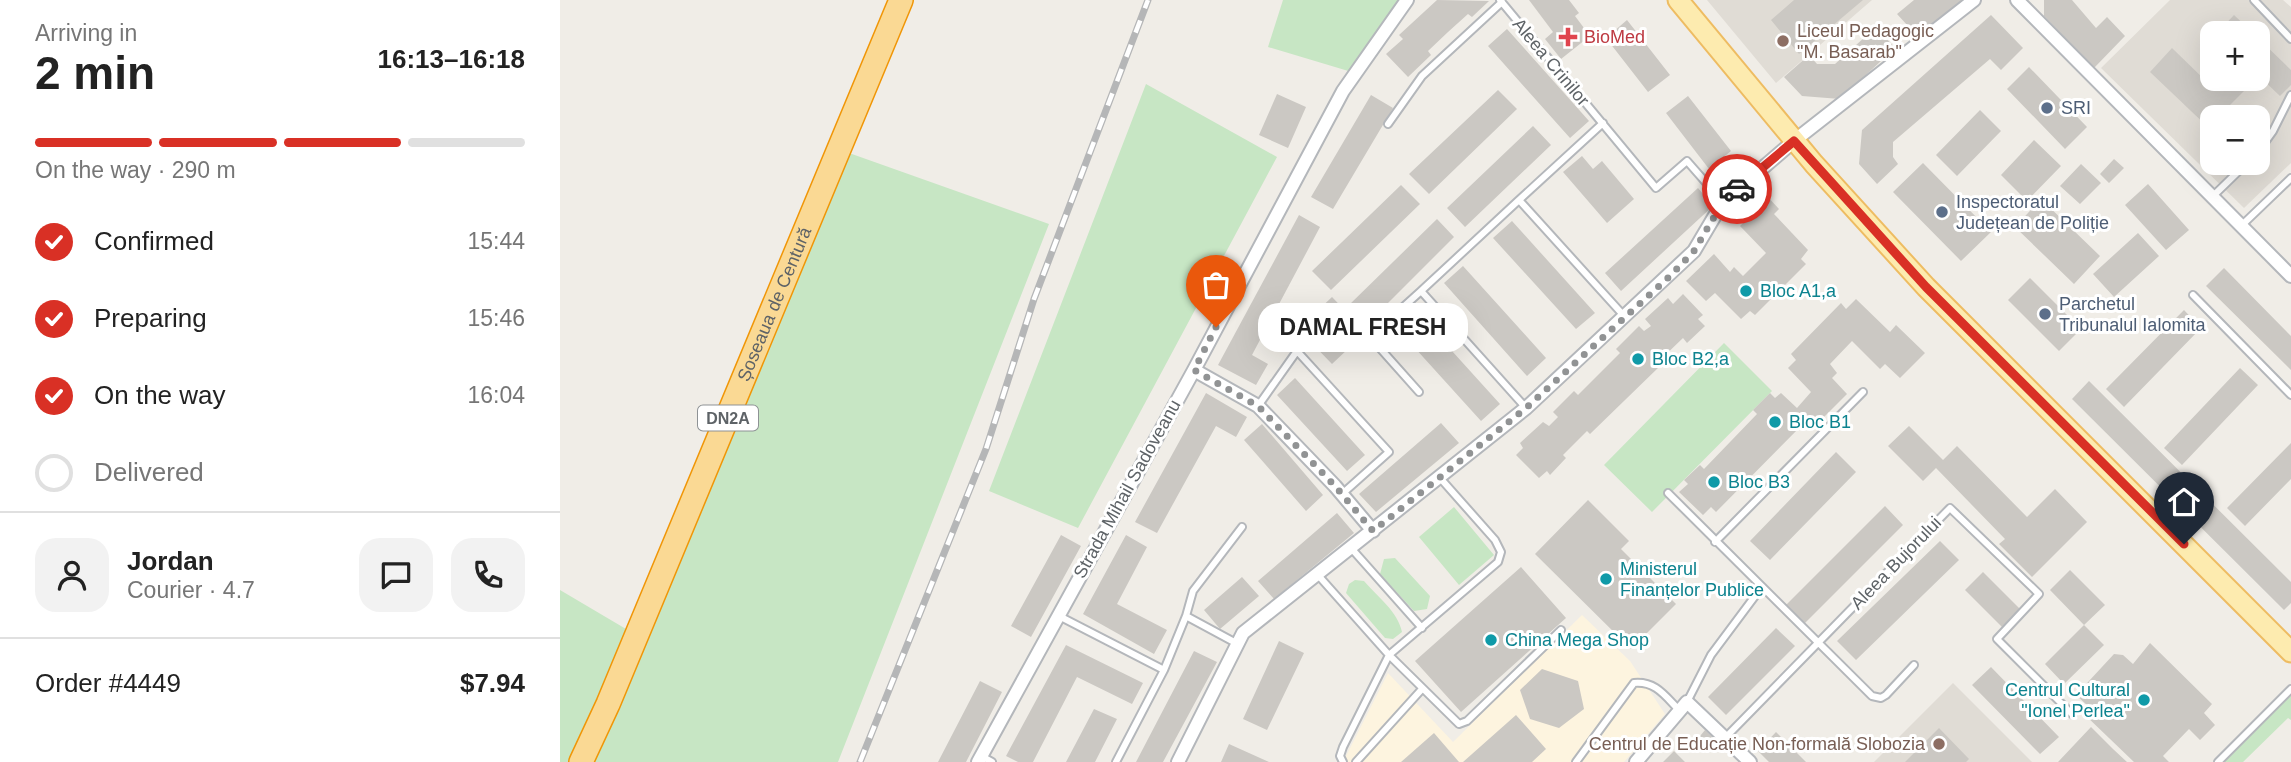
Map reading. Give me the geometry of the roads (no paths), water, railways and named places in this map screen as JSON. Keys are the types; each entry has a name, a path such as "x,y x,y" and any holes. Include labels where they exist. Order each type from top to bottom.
{"highway":[{"name":"Șoseaua de Centură","path":"581,762 630,653 901,0"}],"main road":[{"path":"1678,0 1794,141 1942,304 2291,652"}],"street":[{"name":"Strada Mihail Sadoveanu","path":"984,760 1057,615 1194,370 1343,91 1407,0"},
{"path":"1178,762 1243,633 1441,479 1526,408 1694,251 1723,202 1794,141 1974,0"},
{"path":"2017,0 2291,276"},
{"path":"1194,370 1258,406 1373,531"},
{"path":"1636,762 1683,706 1725,738 1750,762"}],"lane":[{"path":"2254,0 2291,39"},
{"path":"1388,124 1422,76 1501,1"},
{"name":"Aleea Crinilor","path":"1501,1 1656,188 1687,161 1723,202"},
{"path":"2270,135 2291,94"},
{"path":"1419,392 1370,337 1603,123"},
{"path":"2212,197 2235,175"},
{"path":"2242,226 2291,178"},
{"path":"1519,200 1625,317"},
{"path":"1421,291 1526,408"},
{"path":"2193,295 2291,395"},
{"path":"1258,406 1297,351 1389,452 1341,495"},
{"path":"1715,541 1863,391"},
{"path":"1343,762 1340,756 1343,747 1390,655 1498,562 1501,552 1495,541 1441,479"},
{"path":"1668,493 1872,696 1881,698 1886,695 1914,665"},
{"name":"Aleea Bujorului","path":"1725,738 1950,508 2039,594 1997,639 2073,715"},
{"path":"1116,762 1164,670 1193,591 1242,527"},
{"path":"1351,548 1422,628"},
{"path":"1317,574 1422,689 1459,724 1467,721 1561,629"},
{"path":"1576,762 1634,683 1645,682 1657,687 1683,706 1711,655 1761,588"},
{"path":"1057,615 1164,670"},
{"path":"1186,616 1236,643"},
{"path":"1356,762 1422,689"},
{"path":"2218,762 2291,689"}],"railway":[{"path":"860,762 986,449 1034,299 1148,0"}],"place":[{"name":"BioMed","path":"1568,37"},
{"name":"Liceul Pedagogic \"M. Basarab\"","path":"1783,41"},
{"name":"SRI","path":"2047,108"},
{"name":"Inspectoratul Județean de Poliție","path":"1942,212"},
{"name":"Bloc A1,a","path":"1746,291"},
{"name":"Parchetul Tribunalul Ialomita","path":"2045,314"},
{"name":"DAMAL FRESH","path":"1216,327"},
{"name":"Bloc B2,a","path":"1638,359"},
{"name":"Bloc B1","path":"1775,422"},
{"name":"Bloc B3","path":"1714,482"},
{"name":"Ministerul Finanțelor Publice","path":"1606,579"},
{"name":"China Mega Shop","path":"1491,640"},
{"name":"Centrul Cultural \"Ionel Perlea\"","path":"2144,700"},
{"name":"Centrul de Educație Non-formală Slobozia","path":"1939,744"}]}
